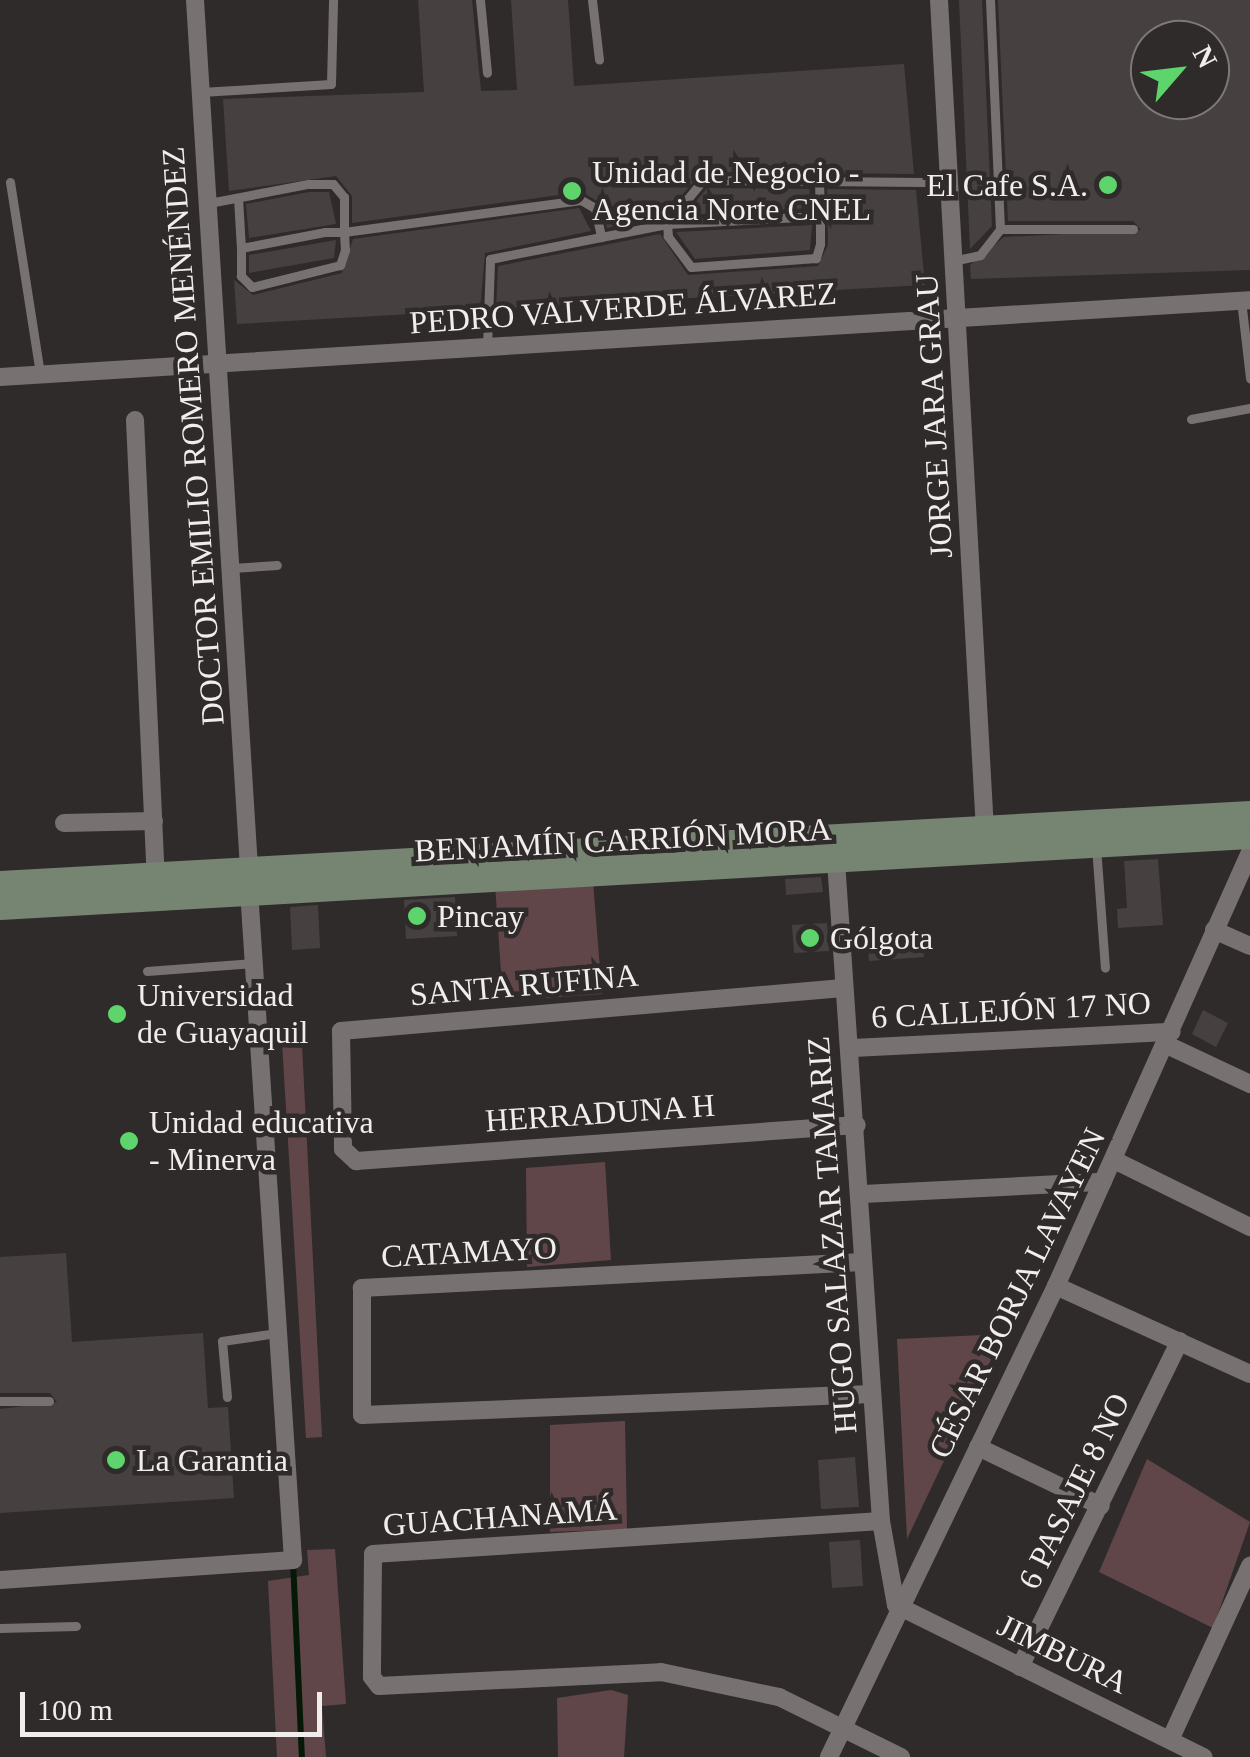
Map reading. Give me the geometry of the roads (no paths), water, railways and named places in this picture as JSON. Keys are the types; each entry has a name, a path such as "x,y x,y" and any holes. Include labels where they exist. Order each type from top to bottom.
{"main road":[{"name":"BENJAMÍN CARRIÓN MORA","path":"0,906 249,879 1250,813"},
{"name":"BENJAMÍN CARRIÓN MORA","path":"0,883 156,874 249,879 836,861 1250,836"}],"street":[{"name":"DOCTOR EMILIO ROMERO MENÉNDEZ","path":"0,1580 293,1560 194,0"},
{"name":"JORGE JARA GRAU","path":"939,0 960,316 984,830"},
{"name":"PEDRO VALVERDE ÁLVAREZ","path":"0,377 1245,300"},
{"path":"135,420 156,874"},
{"path":"64,823 154,821"},
{"name":"CÉSAR BORJA LAVAYEN","path":"829,1757 896,1605 1056,1286 1170,1039 1250,852"},
{"name":"HUGO SALAZAR TAMARIZ","path":"836,861 843,988 853,1048 863,1194 862,1262 881,1521 896,1605"},
{"path":"1214,930 1250,946"},
{"name":"SANTA RUFINA","path":"348,1157 341,1030 843,988"},
{"path":"1170,1039 1250,1084"},
{"name":"6 CALLEJÓN 17 NO","path":"853,1048 1170,1039"},
{"name":"HERRADUNA H","path":"348,1157 857,1124"},
{"path":"1114,1160 1250,1227"},
{"path":"863,1194 1103,1182"},
{"name":"CATAMAYO","path":"862,1262 362,1288 362,1415 872,1394"},
{"path":"1056,1286 1250,1374"},
{"name":"6 PASAJE 8 NO","path":"1020,1667 1180,1341"},
{"path":"978,1447 1101,1506"},
{"name":"GUACHANAMÁ","path":"842,1728 779,1697 661,1672 379,1686 368,1559 881,1521"},
{"path":"1170,1740 1248,1573"},
{"name":"JIMBURA","path":"896,1605 1197,1756"},
{"path":"842,1728 901,1757"}],"lane":[{"path":"201,92 330,84 333,0"},
{"path":"480,0 487,73"},
{"path":"592,0 599,60"},
{"path":"956,260 980,255 1000,228 990,0"},
{"path":"819,183 816,258 690,267 671,247 667,224 703,180 951,181"},
{"path":"10,182 40,374"},
{"path":"209,202 333,184 344,197 340,265 281,284 245,283 238,198"},
{"path":"242,248 581,200 595,208 601,236"},
{"path":"487,347 490,259 667,224 820,216"},
{"path":"1000,228 1133,230"},
{"path":"1245,300 1250,378"},
{"path":"1191,419 1250,408"},
{"path":"232,568 277,565"},
{"path":"1096,843 1105,968"},
{"path":"147,971 254,963"},
{"path":"227,1397 222,1341 280,1332"},
{"path":"0,1401 49,1401"},
{"path":"0,1628 76,1626"}],"waterway":[{"path":"293,1561 302,1757"}],"place":[{"name":"El Cafe S.A.","path":"1108,185"},
{"name":"Unidad de Negocio - Agencia Norte CNEL","path":"572,191"},
{"name":"Pincay","path":"417,916"},
{"name":"Gólgota","path":"810,938"},
{"name":"Universidad de Guayaquil","path":"117,1014"},
{"name":"Unidad educativa - Minerva","path":"129,1141"},
{"name":"La Garantia","path":"116,1460"}]}
